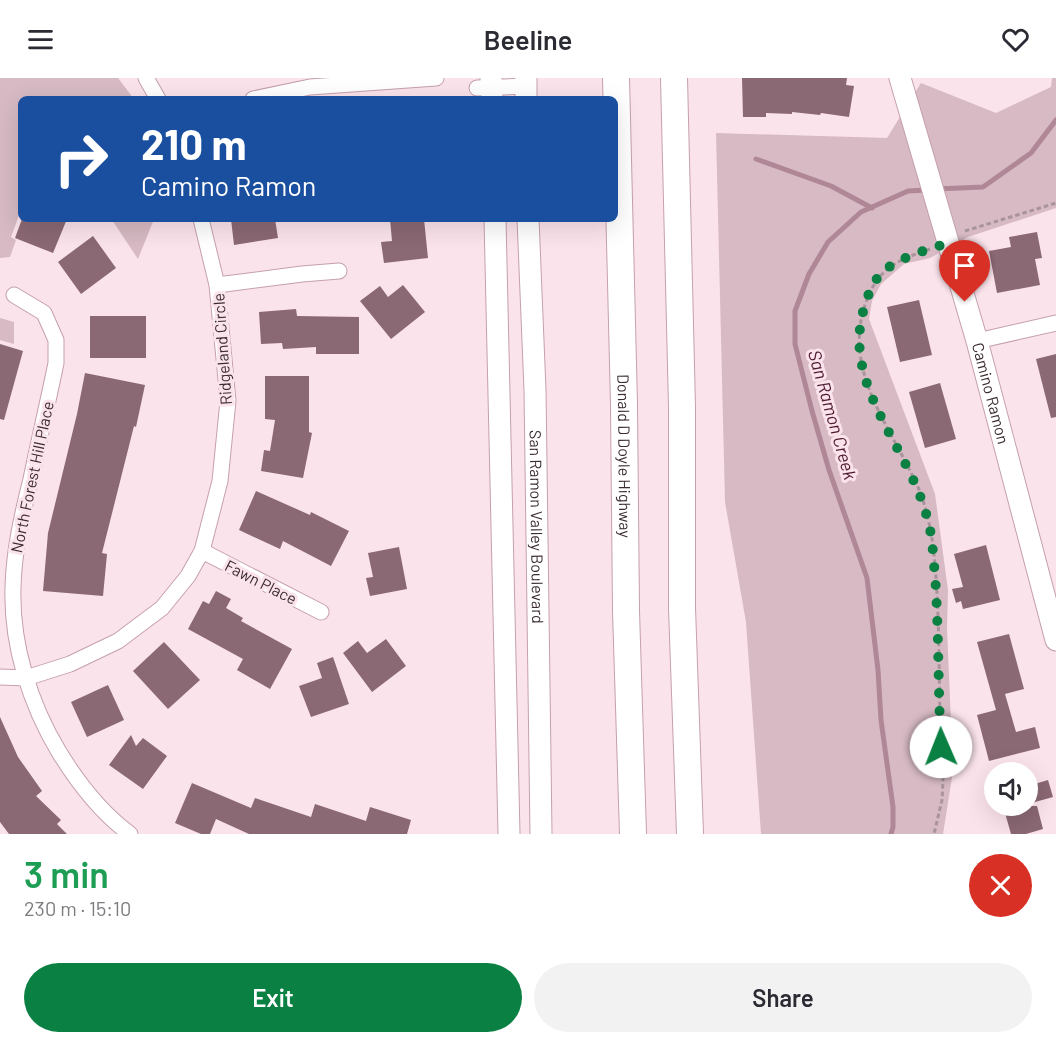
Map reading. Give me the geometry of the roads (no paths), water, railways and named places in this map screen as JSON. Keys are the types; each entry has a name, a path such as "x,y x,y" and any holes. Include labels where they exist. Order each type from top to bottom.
{"highway":[{"name":"Donald D Doyle Highway","path":"616,78 616,96"},
{"path":"674,78 682,407 683,620 690,834"},
{"name":"Donald D Doyle Highway","path":"618,160 626,610 633,834"}],"main road":[{"name":"Camino Ramon","path":"900,78 976,341 1056,640"},
{"path":"495,222 508,834"},
{"name":"San Ramon Valley Boulevard","path":"528,222 535,390 541,834"}],"street":[{"path":"146,78 156,96"},
{"path":"267,96 310,87 436,78"},
{"path":"482,88 526,88"},
{"name":"Ridgeland Circle","path":"0,677 26,678 70,664 118,641 162,608 188,576 202,551 220,481 228,401 217,285 202,222"},
{"path":"217,285 302,274 339,272"},
{"name":"North Forest Hill Place","path":"14,295 44,313 56,340 56,363 16,544 13,589 16,634 26,678 43,726 76,780 114,822 130,834"},
{"path":"976,341 1056,323"},
{"name":"Fawn Place","path":"202,551 321,612"}],"waterway":[{"name":"San Ramon Creek","path":"936,189 983,187 1031,153 1056,120"},
{"path":"756,159 831,186 872,208"},
{"name":"San Ramon Creek","path":"891,834 893,807 881,720 878,670 867,578 829,470 812,411 795,344 795,311 809,274 828,242 861,212 908,191 927,190"}]}
